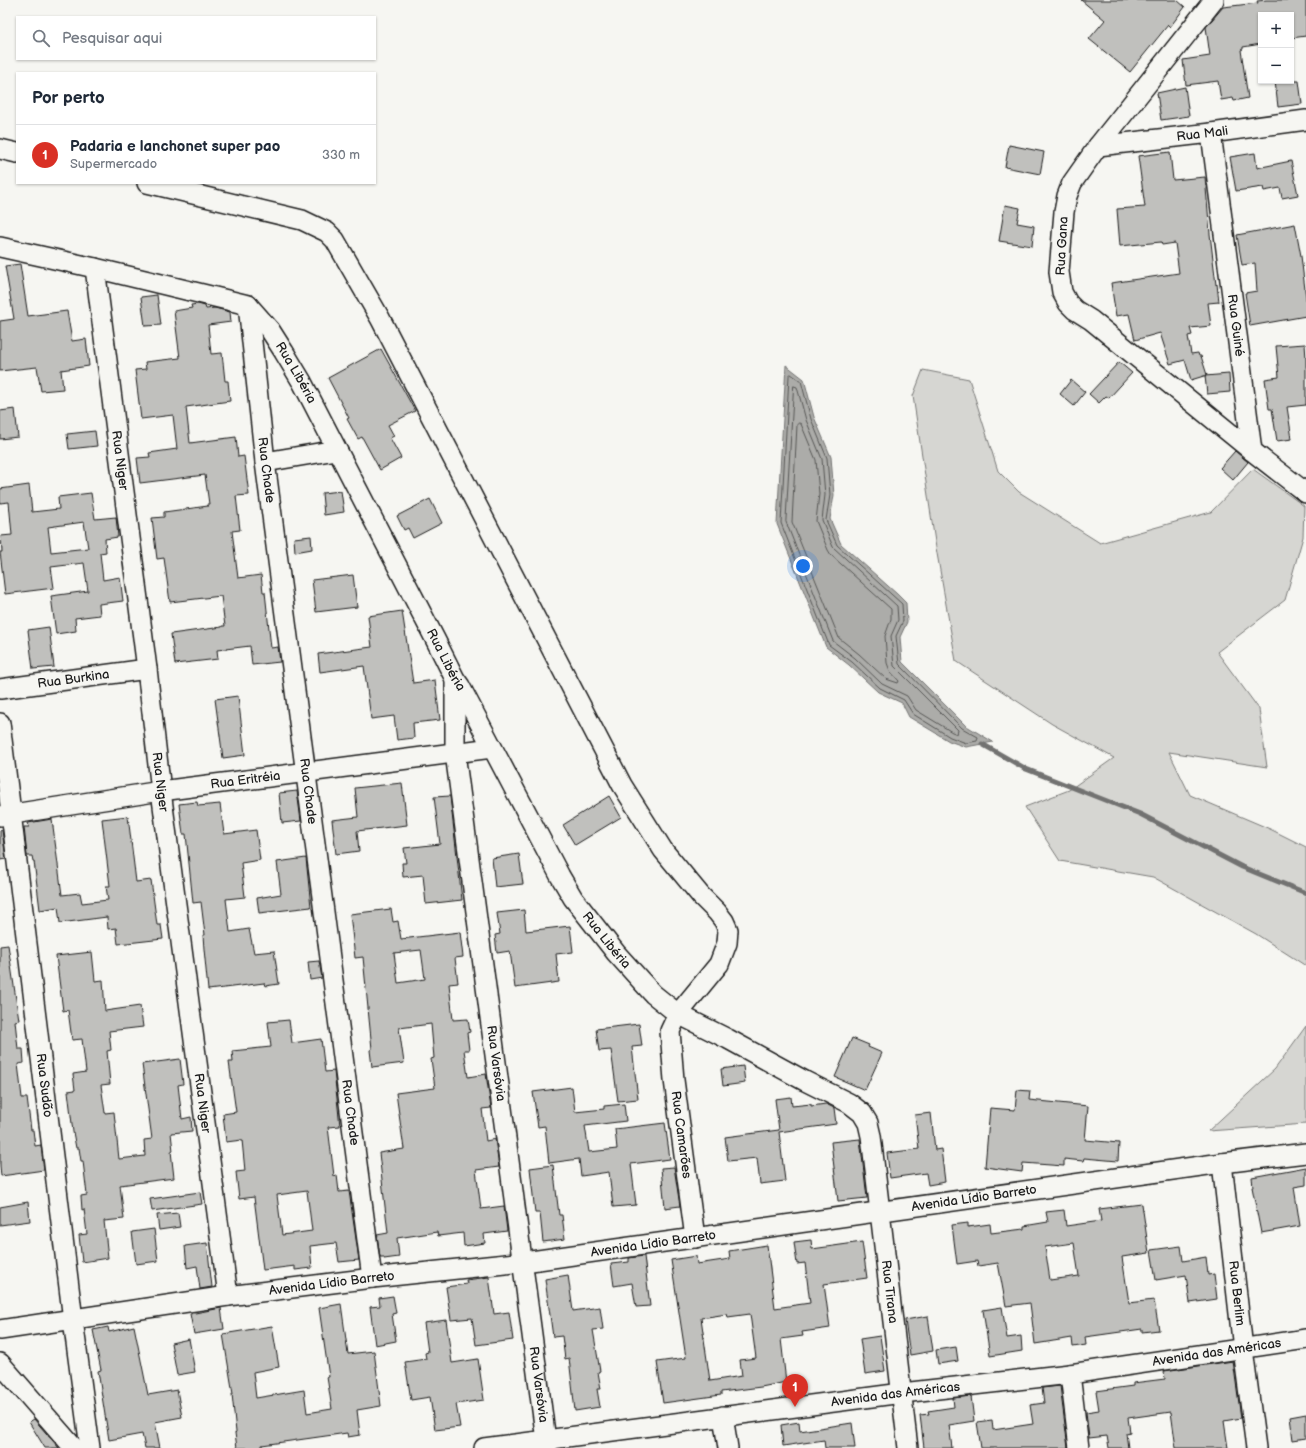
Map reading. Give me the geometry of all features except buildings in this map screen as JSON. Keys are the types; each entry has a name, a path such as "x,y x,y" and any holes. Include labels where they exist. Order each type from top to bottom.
{"street":[{"name":"Rua Gana","path":"1214,0 1098,146 1072,183 1067,196 1064,212 1059,272 1062,292 1068,303 1075,310 1091,320 1252,451"},
{"name":"Rua Mali","path":"1098,146 1306,120"},
{"name":"Rua Guiné","path":"1211,133 1252,451"},
{"path":"0,149 16,153"},
{"path":"151,184 302,220 327,232 335,240 384,324 622,785 663,850 701,896 717,912 724,921 728,930 727,943 719,964 674,1022"},
{"path":"0,247 248,305"},
{"name":"Rua Niger","path":"95,268 147,669 161,791 228,1296"},
{"name":"Rua Libéria","path":"248,305 270,330 302,382 455,679 560,876 574,898 616,953 648,988 674,1022 728,1038 805,1081 849,1103 862,1113 868,1123 871,1136"},
{"name":"Rua Chade","path":"248,305 265,462 307,772 372,1278"},
{"path":"265,462 336,450"},
{"path":"1252,451 1306,493"},
{"name":"Rua Burkina","path":"0,689 147,669"},
{"name":"Rua Varsóvia","path":"455,679 455,753 524,1262 547,1444"},
{"name":"Rua Sudão","path":"0,723 5,816 90,1448"},
{"name":"Rua Eritréia","path":"5,816 161,791 492,748"},
{"name":"Rua Camarões","path":"674,1022 674,1080 695,1238"},
{"name":"Rua Tirana","path":"871,1136 908,1448"},
{"name":"Avenida Lídio Barreto","path":"0,1330 228,1296 372,1278 524,1262 1222,1163 1306,1153"},
{"name":"Rua Berlim","path":"1222,1163 1256,1448"},
{"name":"Avenida das Américas","path":"484,1448 547,1444 723,1416 902,1393 1070,1374 1243,1349 1306,1338"},
{"path":"0,1363 74,1448"},
{"path":"1070,1374 1079,1448"},
{"path":"723,1416 728,1448"}],"shaded area":[{"path":"923,370 969,379 998,471 1019,492 1100,543 1211,512 1253,469 1304,506 1303,537 1285,600 1217,652 1259,709 1267,767 1169,752 1190,795 1270,829 1306,847 1306,966 1256,934 1153,877 1060,861 1025,807 1069,790 1114,758 1052,724 956,661 935,542 913,396"},
{"path":"1306,1026 1306,1124 1208,1131 1275,1069"}],"water":[{"path":"786,365 804,379 814,417 831,457 834,495 830,519 841,544 906,603 907,622 900,637 902,662 965,725 993,742 966,747 949,741 909,717 902,703 878,692 849,665 826,647 777,524"}],"waterway":[{"path":"982,744 1026,769 1140,814 1242,867 1306,893"}],"place":[{"name":"Padaria e lanchonet super pao","path":"795,1407"}]}
